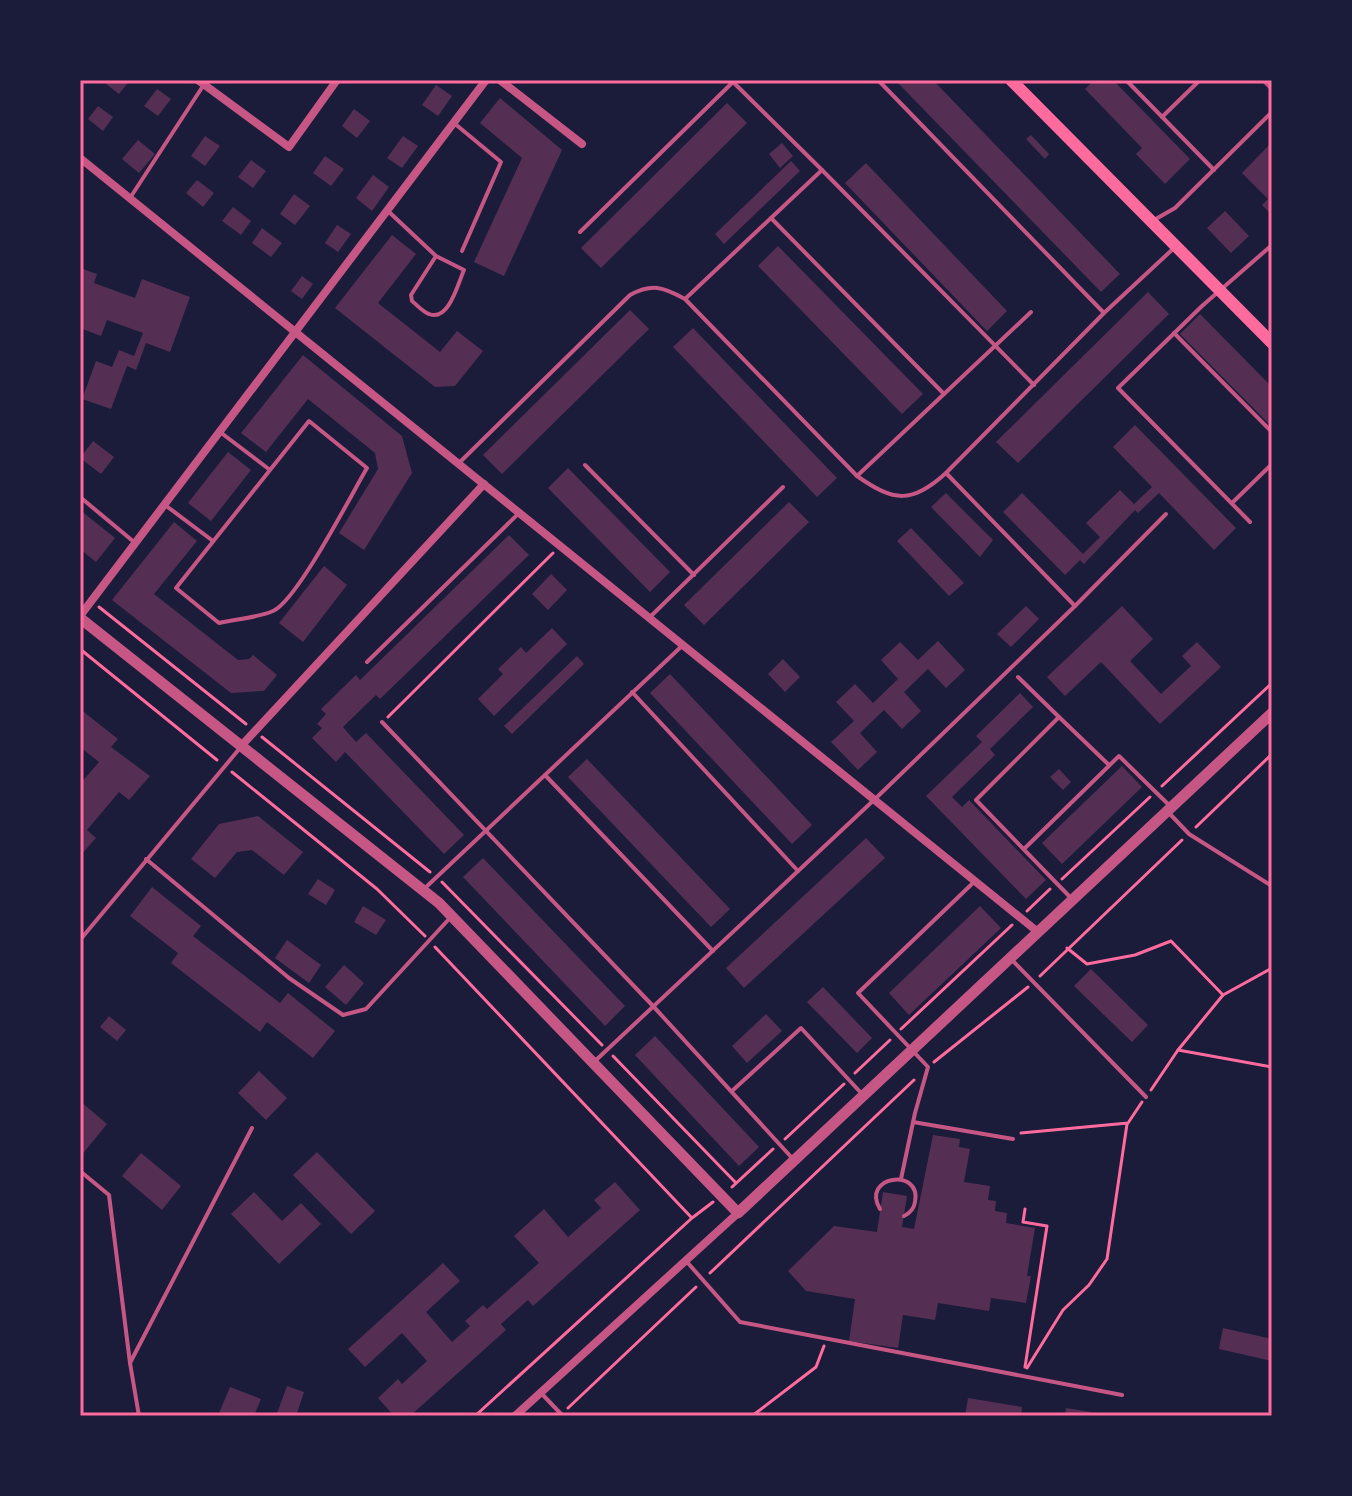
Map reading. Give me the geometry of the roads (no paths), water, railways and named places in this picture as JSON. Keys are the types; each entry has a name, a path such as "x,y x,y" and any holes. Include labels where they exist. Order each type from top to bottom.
{"main road":[{"path":"1011,80 1272,343"}],"street":[{"path":"201,82 289,147 337,80"},
{"path":"486,80 80,617 453,916 738,1213"},
{"path":"500,80 582,144"},
{"path":"80,158 1038,932"},
{"path":"242,745 484,484"},
{"path":"515,1416 687,1262 1272,713"}],"lane":[{"path":"878,80 1104,313"},
{"path":"1126,80 1214,170"},
{"path":"1162,117 1200,80"},
{"path":"1263,80 1272,89"},
{"path":"130,198 201,82"},
{"path":"580,232 733,82 1034,385"},
{"path":"1151,221 1175,208 1272,112"},
{"path":"454,123 501,162 462,251"},
{"path":"685,299 822,170"},
{"path":"388,211 436,256 464,270 447,308 434,315 412,301 411,295 436,256"},
{"path":"771,218 944,394"},
{"path":"1250,522 1118,388 1272,245"},
{"path":"459,463 630,295 653,287 685,299 857,476 884,493 911,496 927,491 1104,313 1176,246"},
{"path":"857,476 1031,312"},
{"path":"1174,333 1272,432"},
{"path":"309,421 367,468 329,532 317,561 276,610 219,623 176,588 270,470 309,421"},
{"path":"220,432 270,470"},
{"path":"1232,503 1272,464"},
{"path":"585,465 694,575"},
{"path":"946,473 1075,606"},
{"path":"650,617 783,487"},
{"path":"80,497 136,543"},
{"path":"165,505 213,541"},
{"path":"367,662 520,512"},
{"path":"594,1062 875,799 1166,514"},
{"path":"423,890 683,645"},
{"path":"1018,677 1109,766"},
{"path":"632,692 798,871"},
{"path":"1059,717 976,800 1072,900"},
{"path":"382,722 653,1006 794,1161"},
{"path":"80,940 242,745"},
{"path":"1024,849 1119,756 1156,792 1189,834 1272,886"},
{"path":"545,775 713,951"},
{"path":"146,859 289,978 343,1015 366,1009 453,916"},
{"path":"901,1179 928,1067 858,993 975,881"},
{"path":"1011,958 1146,1097"},
{"path":"731,1091 801,1028 864,1096"},
{"path":"913,1122 1013,1139"},
{"path":"130,1363 252,1128"},
{"path":"80,1171 109,1195 139,1416"},
{"path":"880,1209 877,1193 882,1184 891,1179 901,1179 911,1184 915,1193 915,1204 904,1216"},
{"path":"687,1262 740,1322 1122,1395"},
{"path":"541,1392 566,1416"}]}
